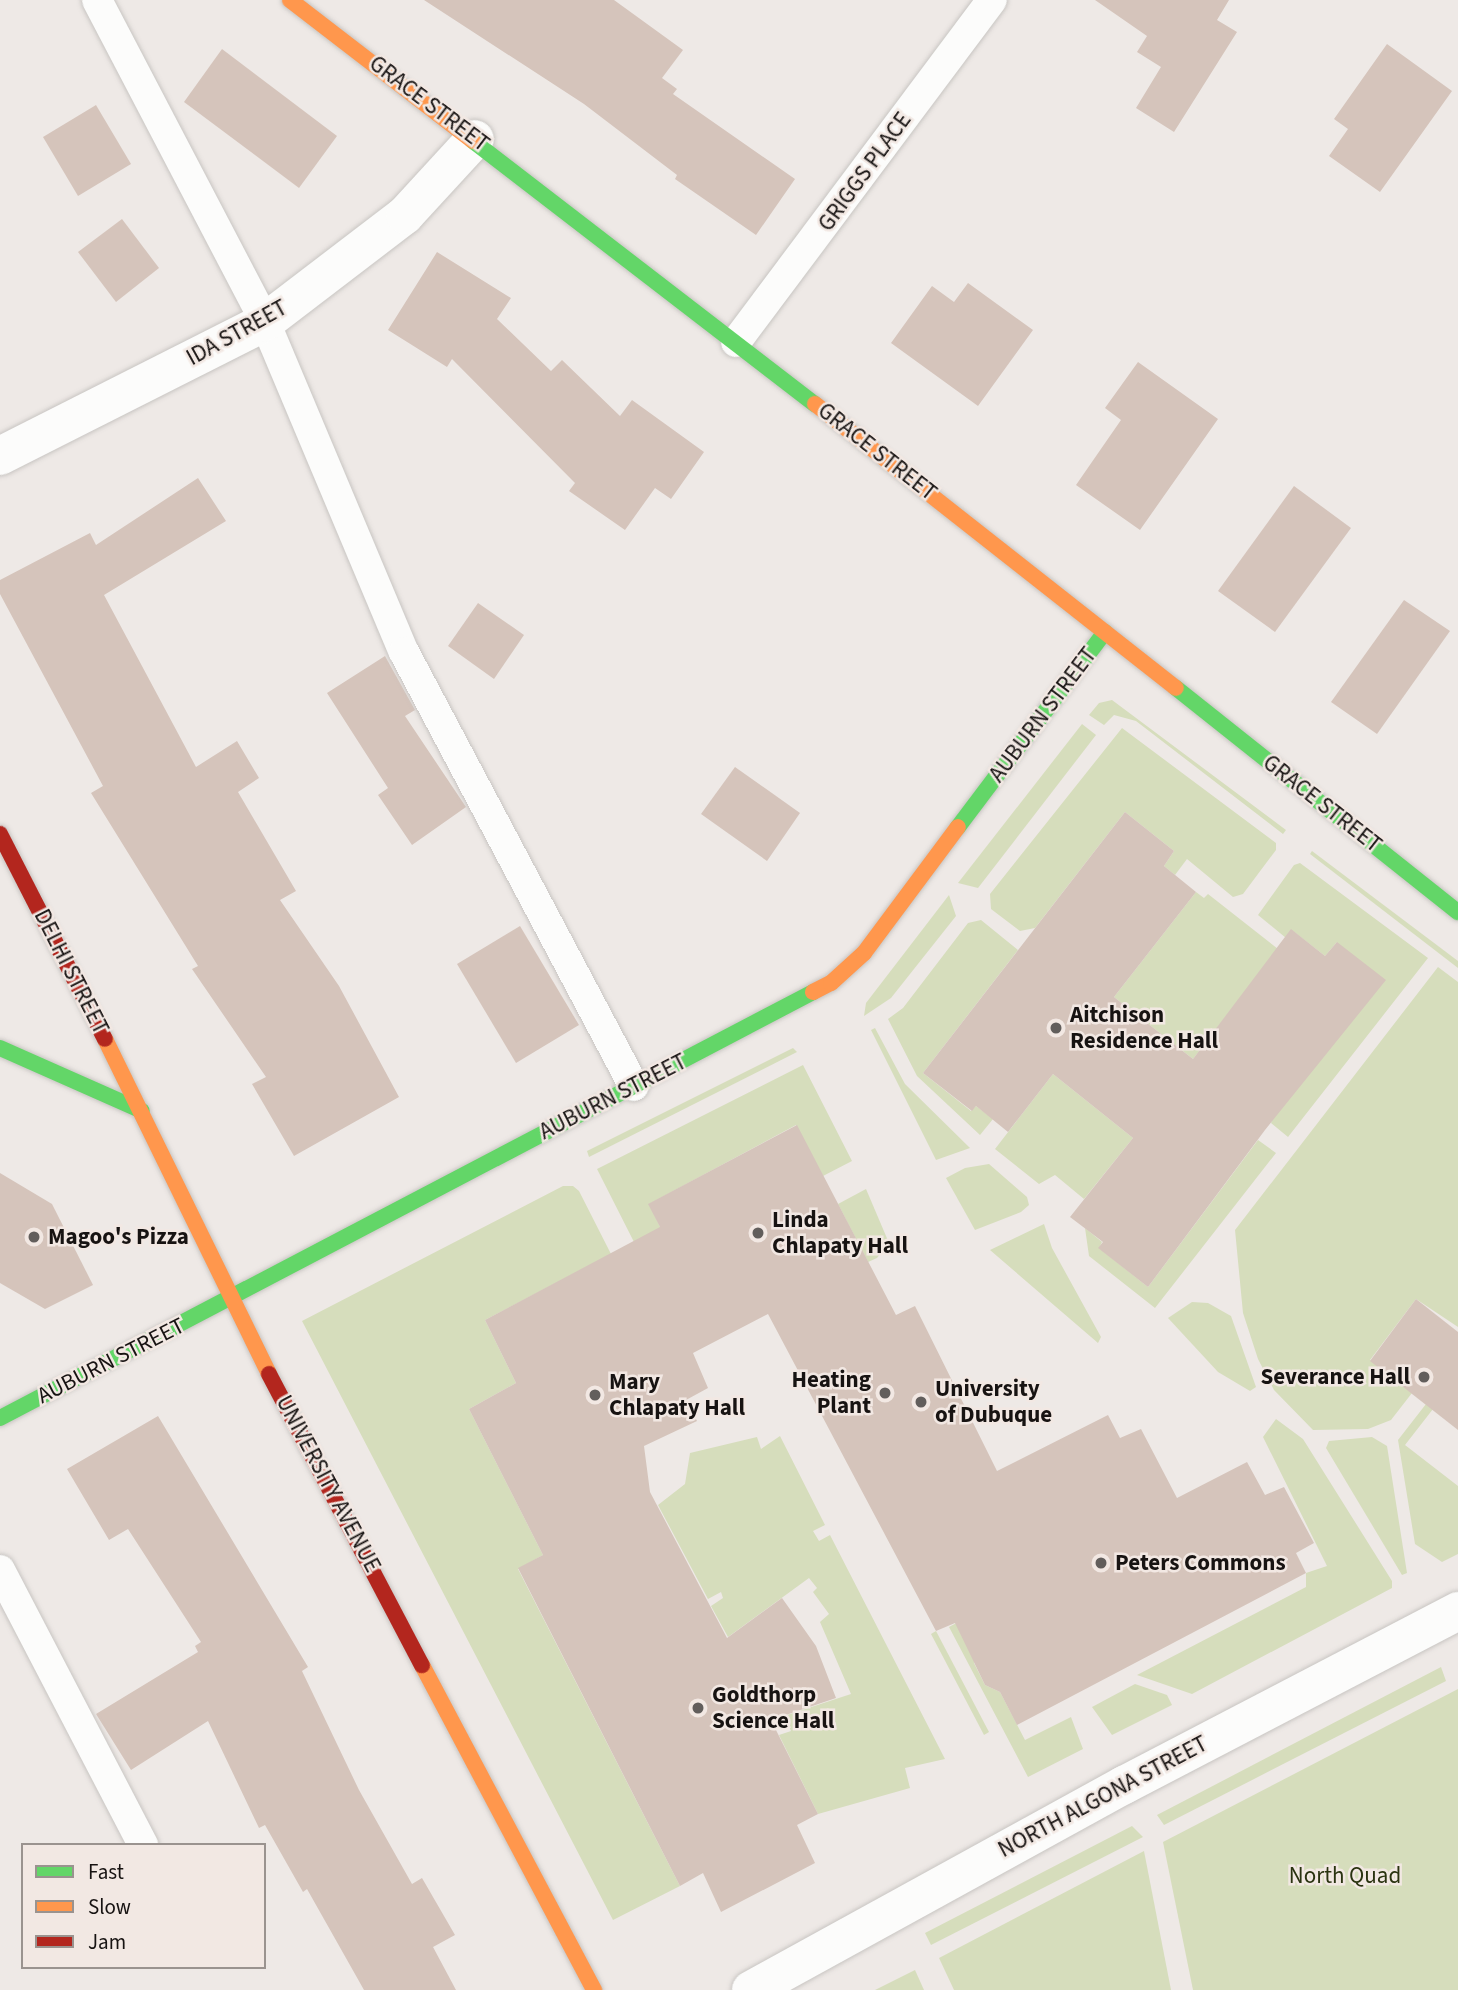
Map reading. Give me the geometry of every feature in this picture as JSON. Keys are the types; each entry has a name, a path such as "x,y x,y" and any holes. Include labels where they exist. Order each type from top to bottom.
{"street":[{"name":"GRACE STREET","path":"290,0 475,139 736,342 1458,912"},
{"name":"IDA STREET","path":"0,456 265,322 405,215 475,139"},
{"name":"AUBURN STREET","path":"0,1418 813,993 847,970 1105,632"},
{"name":"DELHI STREET","path":"0,834 142,1111"},
{"path":"0,1048 142,1111"},
{"name":"UNIVERSITY AVENUE","path":"142,1111 229,1298 594,1990"},
{"name":"NORTH ALGONA STREET","path":"751,1990 1113,1791 1458,1611"}],"lane":[{"path":"97,0 265,322 404,652 634,1086"},
{"name":"GRIGGS PLACE","path":"736,342 992,0"},
{"path":"0,1570 142,1843"}],"green space":[{"path":"1112,700 1286,830 1283,834 1136,721 1114,715 1104,725 1089,715 1099,703"},
{"path":"1082,724 1096,735 978,888 958,883"},
{"path":"1122,728 1276,843 1276,850 1243,894 1233,897 1187,859 1175,875 1164,866 1174,851 1125,812 1035,928 1020,931 991,909 990,894"},
{"path":"1312,851 1458,961 1458,968 1310,854"},
{"path":"1300,863 1428,958 1288,1137 1271,1123 1337,942 1325,956 1293,931 1286,938 1258,915 1294,865"},
{"path":"1196,892 1204,898 1208,894 1278,949 1193,1059 1114,997"},
{"path":"949,895 956,916 891,998 864,1016 866,1003"},
{"path":"981,920 1018,950 923,1073 971,1111 976,1106 993,1119 980,1135 917,1076 888,1019 903,1008 968,923"},
{"path":"1438,967 1458,982 1458,1327 1416,1299 1370,1360 1412,1393 1391,1420 1368,1429 1313,1430 1274,1390 1258,1359 1243,1313 1235,1230"},
{"path":"875,1028 905,1084 970,1148 936,1160 871,1030"},
{"path":"793,1048 797,1052 589,1157 587,1151"},
{"path":"803,1065 852,1161 823,1176 796,1125 649,1204 693,1295 634,1242 597,1169"},
{"path":"1053,1074 1133,1138 1084,1199 1055,1175 1039,1184 995,1149"},
{"path":"1258,1140 1276,1153 1155,1308 1089,1256 1085,1228 1102,1242 1099,1248 1148,1287"},
{"path":"989,1164 1027,1197 1029,1205 1021,1212 975,1230 946,1178 965,1168"},
{"path":"563,1186 573,1186 579,1191 611,1254 485,1320 516,1383 469,1409 543,1555 518,1569 680,1886 613,1920 302,1321"},
{"path":"866,1189 889,1243 877,1258 868,1262 838,1204"},
{"path":"1044,1224 1052,1248 1101,1337 1098,1343 990,1250"},
{"path":"1192,1302 1208,1303 1231,1316 1256,1387 1250,1391 1218,1372 1168,1318"},
{"path":"1426,1404 1433,1409 1405,1445 1458,1486 1458,1554 1442,1562 1415,1544 1398,1440"},
{"path":"1276,1419 1303,1439 1392,1581 1392,1588 1192,1694 1137,1675 1306,1587 1306,1573 1327,1566 1263,1437"},
{"path":"780,1436 825,1525 813,1531 819,1541 830,1535 945,1759 905,1768 910,1788 818,1814 779,1735 791,1731 784,1716 851,1694 820,1622 829,1614 813,1592 817,1588 809,1578 728,1637 711,1606 723,1598 721,1592 708,1599 658,1505 685,1484 690,1453 757,1437 761,1449"},
{"path":"1372,1437 1387,1446 1407,1573 1402,1575 1326,1448 1329,1441"},
{"path":"962,1620 978,1650 974,1663 985,1685 1000,1692 1025,1740 1071,1717 1083,1749 1028,1777 949,1627"},
{"path":"936,1631 989,1732 984,1735 931,1634"},
{"path":"1441,1667 1446,1681 1164,1825 1157,1815"},
{"path":"1135,1684 1167,1695 1172,1705 1112,1735 1092,1707"},
{"name":"North Quad","path":"1458,1689 1458,1990 1193,1990 1163,1842"},
{"path":"1132,1826 1143,1837 931,1945 925,1933"},
{"path":"1144,1851 1171,1990 954,1990 939,1958"},
{"path":"915,1970 924,1990 875,1990"}],"building":[{"path":"424,0 614,0 683,50 662,78 677,89 673,94 795,179 756,235 675,179 677,175 584,104"},
{"path":"1095,0 1229,0 1217,20 1237,32 1174,132 1136,108 1161,67 1137,52 1147,36"},
{"path":"1387,44 1452,91 1380,192 1329,156 1348,129 1334,119"},
{"path":"222,49 337,136 299,188 184,102"},
{"path":"96,105 131,164 78,196 43,137"},
{"path":"122,219 159,268 116,302 78,252"},
{"path":"437,252 511,298 497,319 551,371 562,360 620,416 632,400 704,452 671,499 655,488 625,530 569,491 575,483 452,359 447,367 388,330"},
{"path":"968,283 1033,330 978,406 891,343 932,286 954,302"},
{"path":"1138,362 1218,419 1140,530 1076,485 1121,420 1105,408"},
{"path":"198,478 226,521 104,595 196,767 237,741 259,778 238,792 296,891 280,900 339,986 399,1097 294,1156 252,1084 266,1077 192,969 198,966 91,793 103,786 0,594 0,580 90,533 96,545"},
{"path":"1294,486 1351,528 1275,632 1218,591"},
{"path":"1404,600 1450,631 1377,734 1331,702"},
{"path":"478,603 524,635 494,679 448,646"},
{"path":"385,656 415,710 405,716 466,807 412,845 378,795 388,788 327,693"},
{"path":"735,767 800,813 767,861 701,814"},
{"name":"Aitchison Residence Hall","path":"1125,812 1174,851 1164,866 1196,892 1114,997 1193,1059 1291,929 1325,956 1337,942 1386,980 1265,1130 1148,1287 1098,1248 1103,1242 1070,1217 1133,1138 1053,1074 1008,1132 976,1106 972,1111 923,1073"},
{"path":"520,926 579,1025 516,1063 457,964"},
{"path":"797,1125 896,1315 915,1306 997,1471 1108,1415 1120,1438 1141,1429 1177,1498 1247,1462 1265,1495 1284,1487 1314,1543 1296,1553 1306,1573 1017,1725 1000,1692 985,1685 955,1623 936,1631 768,1314 693,1353 708,1388 686,1400 697,1421 644,1446 650,1492 727,1638 782,1598 816,1646 836,1698 771,1720 818,1814 797,1825 815,1863 721,1912 703,1873 680,1886 518,1568 543,1555 469,1409 516,1383 485,1320 660,1227 648,1204"},
{"name":"Magoo's Pizza","path":"0,1173 52,1204 93,1285 45,1309 0,1283"},
{"name":"Severance Hall","path":"1416,1299 1458,1332 1458,1430 1370,1361"},
{"path":"158,1416 308,1667 302,1671 359,1790 412,1884 422,1878 455,1935 433,1947 456,1990 364,1990 307,1889 303,1892 265,1825 259,1828 208,1721 131,1770 96,1714 198,1652 195,1646 201,1642 128,1529 109,1540 67,1469"}],"traffic: fast":[{"path":"473,141 815,404"},
{"path":"958,827 1105,632"},
{"path":"1176,688 1458,912"},
{"path":"0,1418 813,992"},
{"path":"0,1048 142,1111"}],"traffic: slow":[{"path":"290,0 473,141"},
{"path":"815,404 1176,688"},
{"path":"813,992 831,983 864,953 958,827"},
{"path":"105,1039 269,1374"},
{"path":"422,1665 594,1990"}],"traffic: jam":[{"path":"0,834 105,1039"},
{"path":"269,1374 422,1665"}],"place":[{"name":"Aitchison Residence Hall","path":"1056,1028"},
{"name":"Linda Chlapaty Hall","path":"758,1233"},
{"name":"Magoo's Pizza","path":"34,1237"},
{"name":"Severance Hall","path":"1424,1377"},
{"name":"Heating Plant","path":"885,1393"},
{"name":"Mary Chlapaty Hall","path":"595,1395"},
{"name":"University of Dubuque","path":"921,1402"},
{"name":"Peters Commons","path":"1101,1563"},
{"name":"Goldthorp Science Hall","path":"698,1708"}]}
